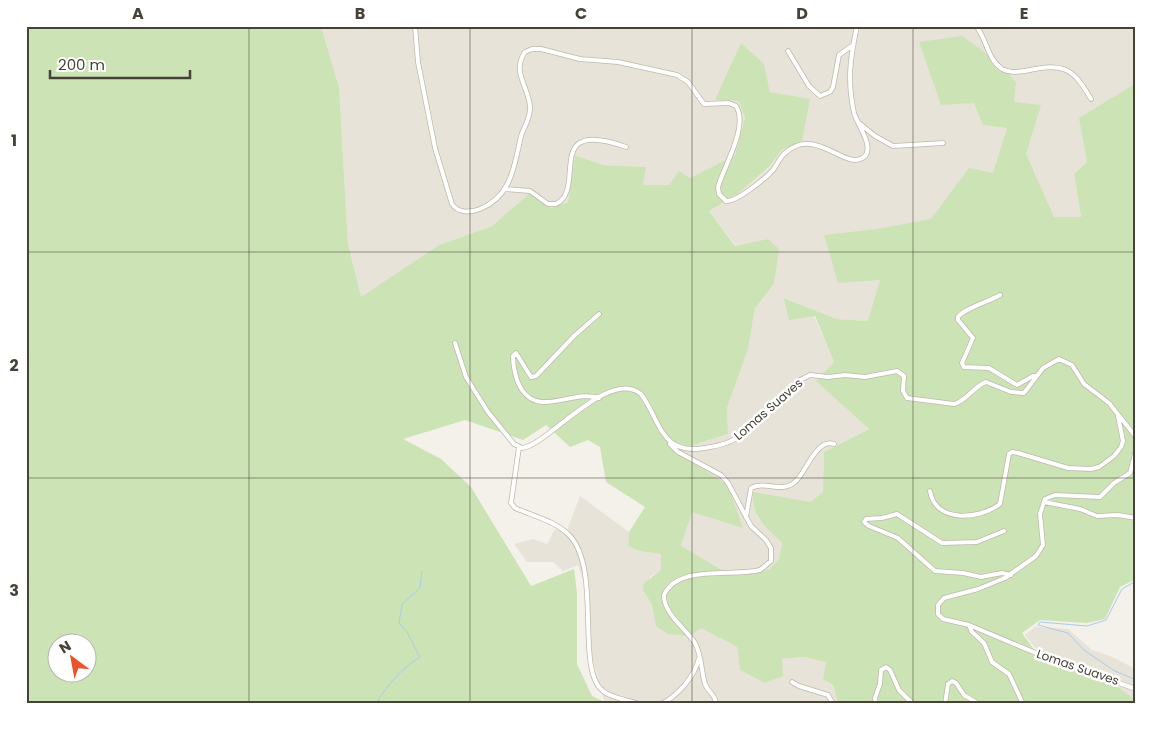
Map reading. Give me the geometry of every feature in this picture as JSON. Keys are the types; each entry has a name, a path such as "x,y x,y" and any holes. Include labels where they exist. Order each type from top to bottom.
{"street":[{"path":"415,26 418,62 436,153 452,204 460,211 476,210 491,202 505,189 512,178 521,138 530,113 530,102 520,79 519,70 524,54 532,49 546,50 586,60 618,62 677,75 688,82 704,104 735,105 740,113 740,125 718,187 721,196 729,202 735,200 768,175 785,153 797,146 819,144 847,159 862,158 867,153 867,144 857,122 850,84 849,63 857,26"},
{"path":"976,26 994,61 1003,69 1014,72 1040,68 1065,69 1078,78 1092,99"},
{"path":"788,52 809,86 820,96 830,92 833,87 836,60 844,50 853,46"},
{"path":"857,122 875,136 893,146 943,143"},
{"path":"505,189 530,191 548,204 556,204 565,196 571,157 578,145 587,140 598,139 626,147"},
{"path":"1000,295 985,304 965,310 958,317 958,320 973,338 962,363 964,366 973,368 989,368 1012,384 1017,385 1037,376"},
{"path":"599,314 563,347 536,376 531,377 527,373 516,353 513,356 518,382 526,394 534,401 542,402 587,396 599,398"},
{"path":"455,343 468,380 494,421 519,447 524,448 535,443 575,412 599,398 622,389 636,391 645,400 669,442 678,452 724,478 735,493 751,526 770,545 773,556 768,566 757,571 714,573 683,578 672,584 664,595 667,607 696,645 704,668 705,685 715,696 716,704"},
{"name":"Lomas Suaves","path":"669,442 681,448 692,450 730,442 798,381 808,375 865,376 897,371 904,376 903,391 907,398 954,404 962,401 986,382 1011,392 1024,392 1050,362 1064,360 1072,365 1084,384 1109,403 1136,437"},
{"path":"930,491 931,499 940,511 956,516 991,511 1000,504 1006,461 1012,452 1068,468 1091,469 1099,467 1114,456 1123,441 1118,414"},
{"path":"746,517 750,488 760,486 781,488 790,486 800,476 804,466 820,447 826,443 834,444"},
{"path":"519,447 511,503 515,508 559,527 575,543 588,589 588,640 596,679 603,692 639,704"},
{"path":"1044,502 1055,496 1100,497 1114,483 1130,472 1136,450"},
{"path":"1044,502 1080,509 1097,516 1118,515 1136,518"},
{"name":"Lomas Suaves","path":"1044,502 1040,514 1043,542 1041,548 1027,564 1011,575 982,588 947,597 940,602 937,610 941,618 968,625 1050,659 1087,670 1136,689"},
{"path":"1004,531 977,542 942,543 899,514 892,514 864,522 866,525 898,538 935,571 963,573 977,577 1002,573 1011,575"},
{"path":"968,625 970,630 984,643 990,660 1009,674 1023,704"},
{"path":"661,704 686,683 697,667 699,658"},
{"path":"876,704 875,698 880,684 881,670 886,667 890,670 899,690 913,704"},
{"path":"945,704 948,684 952,681 966,697 979,704"},
{"path":"792,682 799,686 823,692 828,695 833,704"}],"shaded area":[{"path":"321,26 1136,26 1136,83 1080,118 1087,162 1074,174 1081,218 868,321 837,319 785,298 814,316 834,362 817,381 869,429 824,452 823,492 810,502 756,516 782,543 779,559 769,570 727,573 681,547 692,511 743,527 675,451 728,434 727,408 748,349 755,308 774,284 768,239 736,246 709,211 738,194 769,168 782,150 802,141 770,92 764,64 715,100 739,102 745,117 735,155 690,178 669,185 643,185 645,167 603,165 576,155 568,202 551,208 530,193 492,226 439,245 361,298 348,244 339,87"},
{"path":"580,496 629,532 628,546 639,551 661,554 661,570 650,577 643,590 652,605 657,626 701,628 737,647 740,670 781,659 804,657 826,661 838,704 605,704 588,642 589,617 584,583 578,565 563,571 553,562 527,562 514,544 533,539 547,544 555,529 566,533"},
{"path":"1035,627 1068,629 1092,650 1110,656 1136,669 1136,704 1109,700 1117,684 1082,670 1063,667 1040,654 1025,635"}],"green space":[{"path":"26,26 321,26 339,87 348,244 361,297 439,245 492,226 530,193 551,208 568,202 575,155 603,165 646,167 643,185 669,185 679,171 690,178 735,155 745,117 739,102 715,100 741,43 764,64 770,92 810,99 802,141 782,150 769,167 738,194 709,211 735,246 768,239 779,249 774,284 755,308 748,349 727,408 728,434 675,451 728,485 743,528 692,512 681,546 727,573 769,570 779,559 782,543 760,520 754,508 754,492 810,502 823,492 824,452 869,429 816,381 834,362 815,316 789,320 784,298 837,319 868,321 880,280 838,283 824,235 877,229 931,219 969,168 993,173 1007,128 983,125 974,103 941,105 919,42 962,36 993,58 1016,82 1014,102 1041,105 1026,154 1054,217 1081,217 1074,174 1087,162 1079,118 1136,83 1136,579 1120,587 1105,619 1087,623 1040,620 1022,633 1041,659 1114,685 1136,700 1136,704 838,704 833,685 823,679 826,662 804,657 782,659 783,676 765,683 740,670 737,647 701,628 690,636 668,634 656,626 652,605 643,590 644,583 661,570 661,554 639,551 628,546 629,532 645,507 606,482 600,447 588,440 570,447 546,425 523,440 465,420 403,439 441,459 471,487 531,586 574,569 577,593 577,664 592,696 609,704 26,704"}],"waterway":[{"path":"376,704 395,678 420,657 407,632 399,623 402,604 420,588 422,571"},
{"path":"1136,581 1122,589 1106,620 1087,626 1040,622 1038,625 1068,633 1084,650 1113,670 1136,680"}]}
